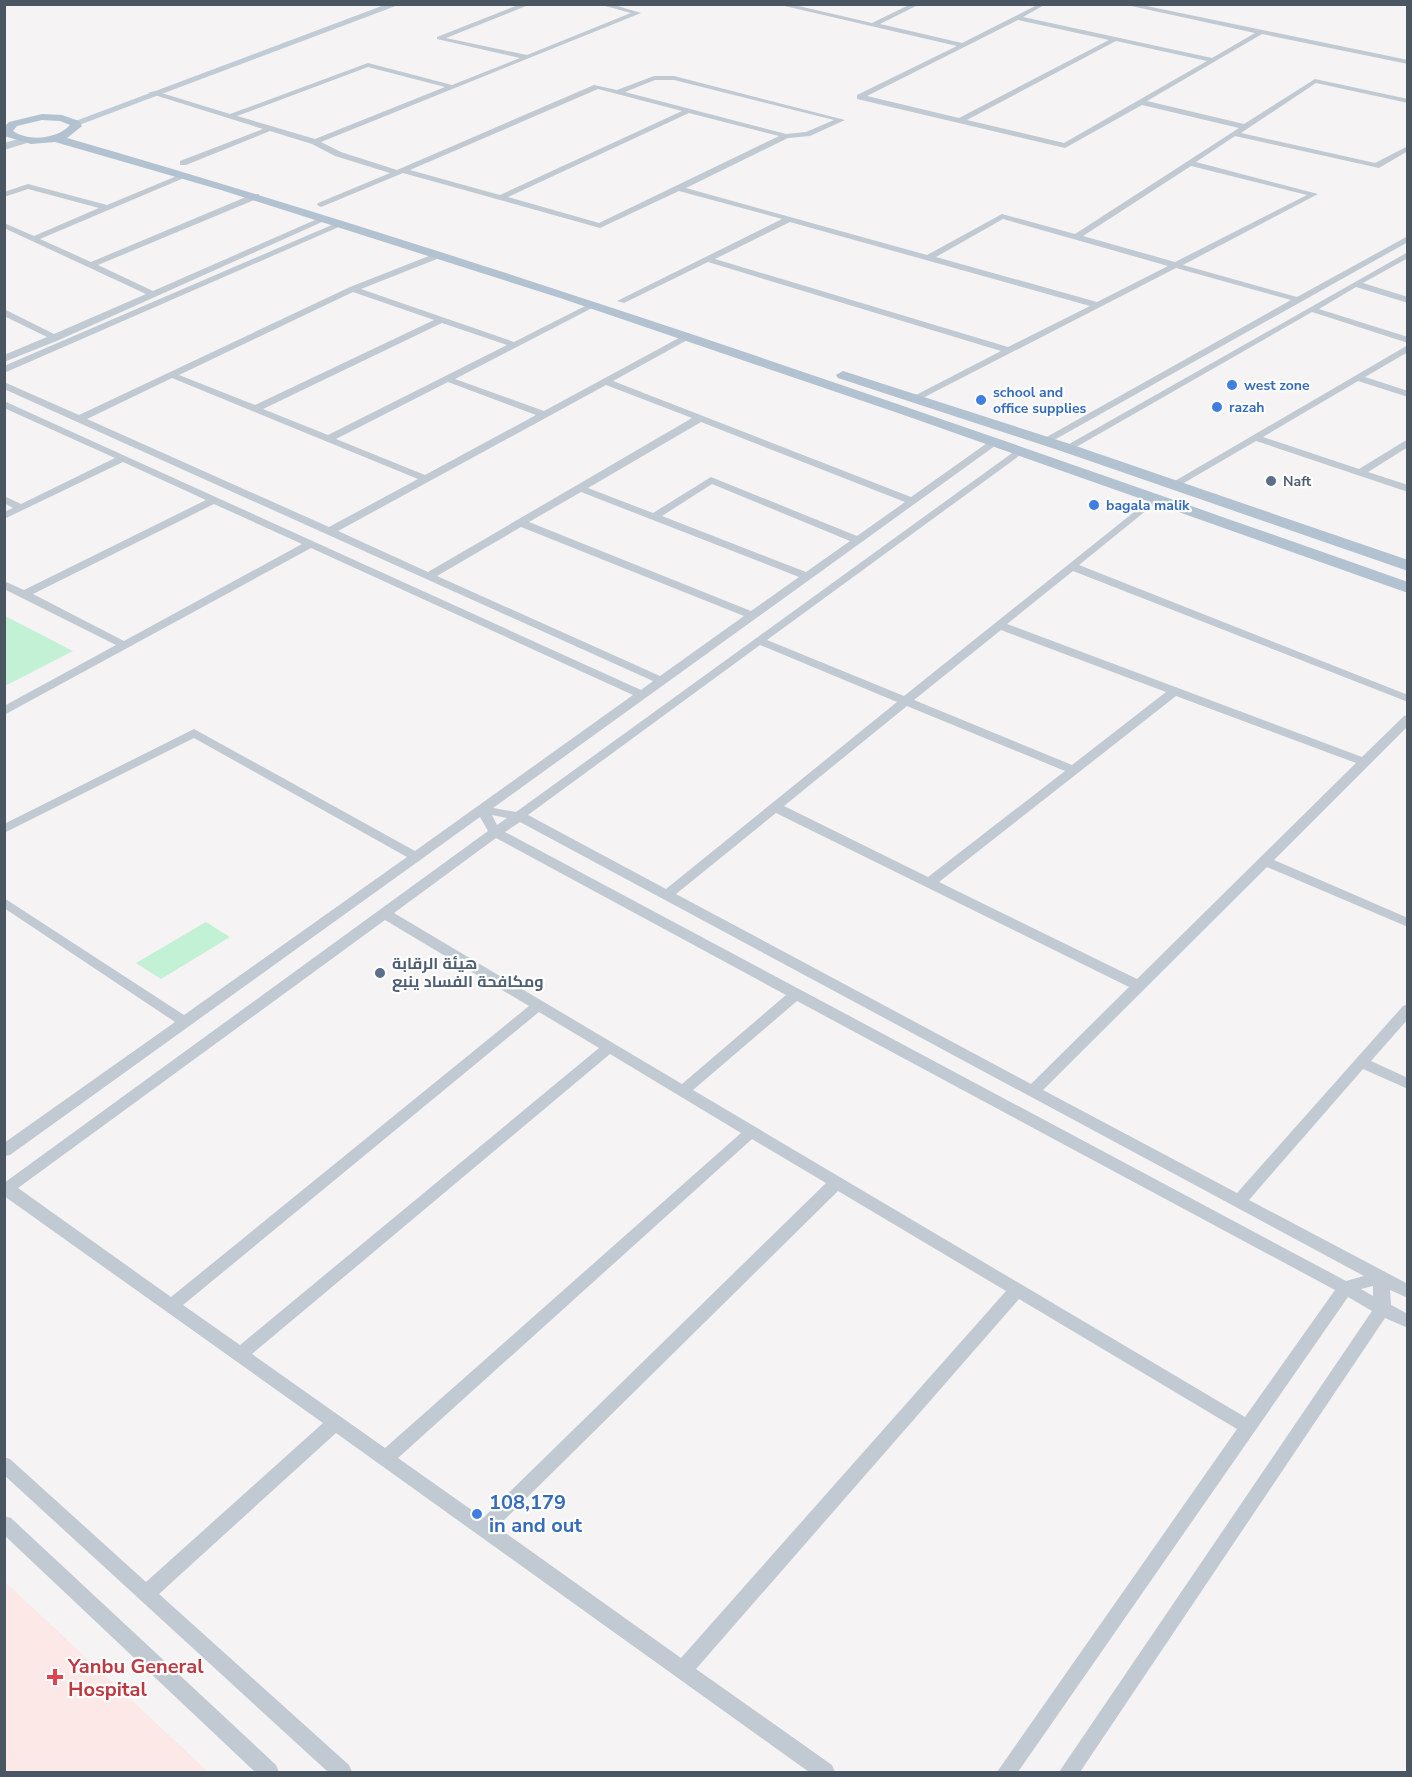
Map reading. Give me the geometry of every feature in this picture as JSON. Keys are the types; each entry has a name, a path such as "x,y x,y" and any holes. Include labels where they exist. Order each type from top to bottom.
{"main road":[{"path":"162,78 370,4"},
{"path":"54,138 152,88 397,4"},
{"path":"141,86 152,88"},
{"path":"7,130 27,120 53,117 75,109"},
{"path":"4,113 27,120"},
{"path":"53,117 73,127 256,196 324,211 344,223 688,336 1407,588"},
{"path":"7,130 26,140"},
{"path":"4,147 26,140 54,138 185,169 621,301 1067,447 1407,566"}],"street":[{"path":"527,57 439,38 528,4"},
{"path":"315,142 638,13 601,4"},
{"path":"779,4 963,45"},
{"path":"873,25 917,4"},
{"path":"1125,4 1407,62"},
{"path":"1043,6 860,97 1065,146 1261,32"},
{"path":"1017,18 1214,60"},
{"path":"960,121 1114,39"},
{"path":"231,116 368,65 452,87"},
{"path":"4,359 56,338 324,211 399,171 597,87 786,136 807,134 841,120 674,78 654,78 618,92"},
{"path":"1075,238 1315,81 1407,101"},
{"path":"152,88 315,142 338,154 600,226 786,136"},
{"path":"1140,102 1245,127"},
{"path":"500,198 688,111"},
{"path":"35,238 107,208 271,128"},
{"path":"1234,134 1376,166 1407,148"},
{"path":"915,399 1314,194 1190,163"},
{"path":"4,195 28,186 107,208"},
{"path":"678,188 1098,305"},
{"path":"92,265 256,196"},
{"path":"928,258 1002,216 1299,300"},
{"path":"621,301 789,219"},
{"path":"4,370 344,223"},
{"path":"4,225 151,293"},
{"path":"1047,441 1407,238"},
{"path":"1067,447 1407,254"},
{"path":"80,418 353,290 439,255"},
{"path":"707,259 1010,351"},
{"path":"1355,284 1407,300"},
{"path":"353,290 515,345"},
{"path":"328,439 594,305"},
{"path":"1311,309 1407,340"},
{"path":"4,312 56,338"},
{"path":"255,409 441,320"},
{"path":"330,531 688,336"},
{"path":"1173,484 1407,348"},
{"path":"172,375 426,479"},
{"path":"1357,378 1407,394"},
{"path":"447,379 544,414"},
{"path":"605,381 912,501"},
{"path":"4,385 662,681"},
{"path":"4,404 642,695"},
{"path":"429,576 700,418"},
{"path":"1255,437 1407,489"},
{"path":"4,1151 994,442"},
{"path":"1360,473 1407,442"},
{"path":"825,1773 6,1190 1019,451"},
{"path":"4,516 123,458"},
{"path":"165,477 188,467"},
{"path":"655,516 711,480 858,540"},
{"path":"580,488 807,577"},
{"path":"4,499 21,508"},
{"path":"667,895 1154,499"},
{"path":"25,594 214,500"},
{"path":"521,523 753,616"},
{"path":"4,711 310,544"},
{"path":"1071,566 1407,699"},
{"path":"4,584 124,645"},
{"path":"999,625 1364,762"},
{"path":"759,641 1073,770"},
{"path":"929,883 1175,691"},
{"path":"1033,1091 1407,719"},
{"path":"4,829 194,733 417,857"},
{"path":"775,807 1139,986"},
{"path":"482,810 519,816 1407,1292"},
{"path":"482,810 496,833 1407,1322"},
{"path":"1265,861 1407,923"},
{"path":"4,902 185,1022"},
{"path":"386,914 1248,1427"},
{"path":"683,1091 796,994"},
{"path":"171,1306 539,1005"},
{"path":"1239,1201 1407,1009"},
{"path":"240,1355 609,1047"},
{"path":"1361,1062 1407,1084"},
{"path":"385,1458 751,1132"},
{"path":"483,1529 837,1182"},
{"path":"1007,1773 1345,1288 1380,1277"},
{"path":"1069,1773 1383,1308 1380,1277"},
{"path":"682,1671 1017,1290"},
{"path":"146,1594 335,1423"},
{"path":"4,1464 342,1773"},
{"path":"4,1523 269,1773"}],"shaded area":[{"name":"Yanbu General Hospital","path":"5,1582 208,1772 5,1772"}],"green space":[{"path":"5,616 73,651 5,686"},
{"path":"206,922 230,937 161,979 136,963"}],"place":[{"name":"west zone","path":"1232,385"},
{"name":"school and office supplies","path":"981,400"},
{"name":"razah","path":"1217,407"},
{"name":"Naft","path":"1271,481"},
{"name":"bagala malik","path":"1094,505"},
{"name":"هيئة الرقابة ومكافحة الفساد ينبع","path":"380,973"},
{"name":"108,179 in and out","path":"477,1514"},
{"name":"Yanbu General Hospital","path":"55,1677"}]}
